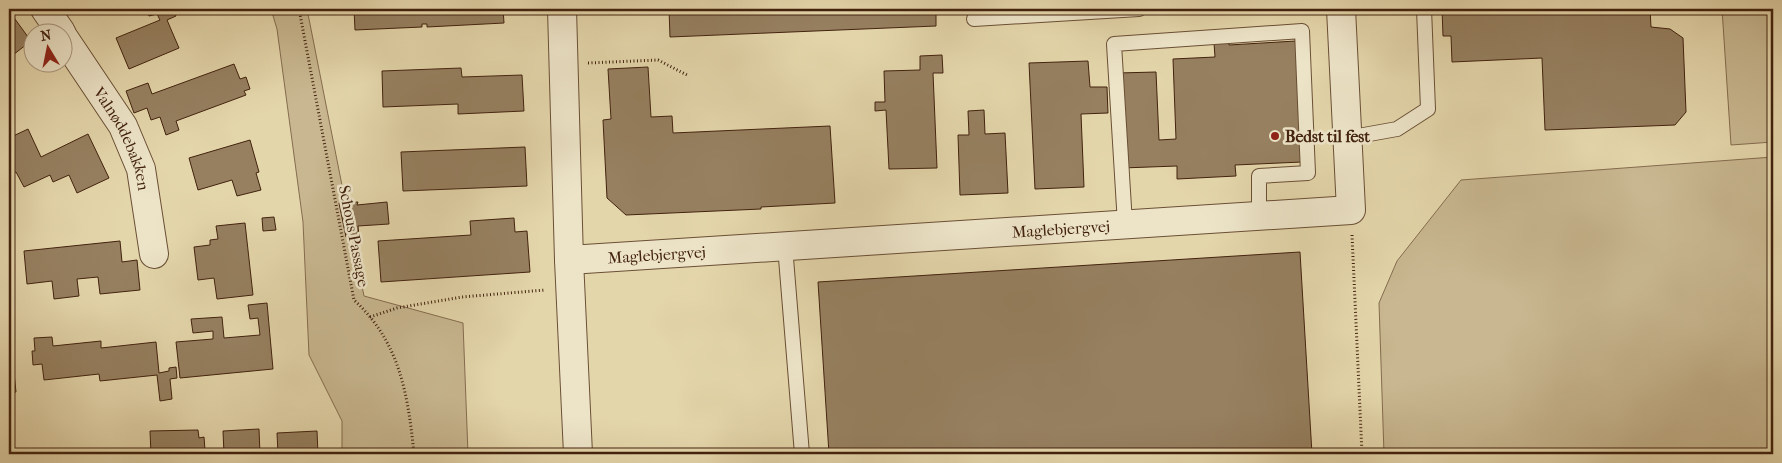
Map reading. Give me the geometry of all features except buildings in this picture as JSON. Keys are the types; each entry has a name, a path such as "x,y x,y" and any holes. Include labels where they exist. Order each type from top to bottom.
{"street":[{"name":"Valnøddebakken","path":"45,9 54,22"},
{"path":"562,9 569,260 578,454"},
{"path":"1341,9 1351,210"},
{"name":"Valnøddebakken","path":"72,49 123,126 142,169 154,254"},
{"name":"Maglebjergvej","path":"569,260 1351,210"}],"lane":[{"path":"974,19 1067,11 1139,9"},
{"path":"1347,138 1397,129 1428,109 1424,9"},
{"path":"1125,224 1114,44 1302,32 1308,174 1259,176 1259,215"},
{"path":"785,246 802,454"}],"path":[{"name":"Schous Passage","path":"299,9 354,300 380,331 398,366 409,410 414,454"},
{"path":"564,64 658,60 687,75"},
{"path":"1351,210 1362,454"},
{"path":"370,317 397,308 462,297 570,287"}],"shaded area":[{"path":"271,9 307,9 364,296 463,323 468,454 342,454 342,421 309,355 303,222 277,29"},
{"path":"1722,9 1773,9 1773,142 1731,145"},
{"path":"1773,157 1773,454 1384,454 1379,303 1397,261 1461,180"}],"place":[{"name":"Bedst til fest","path":"1275,136"}]}
